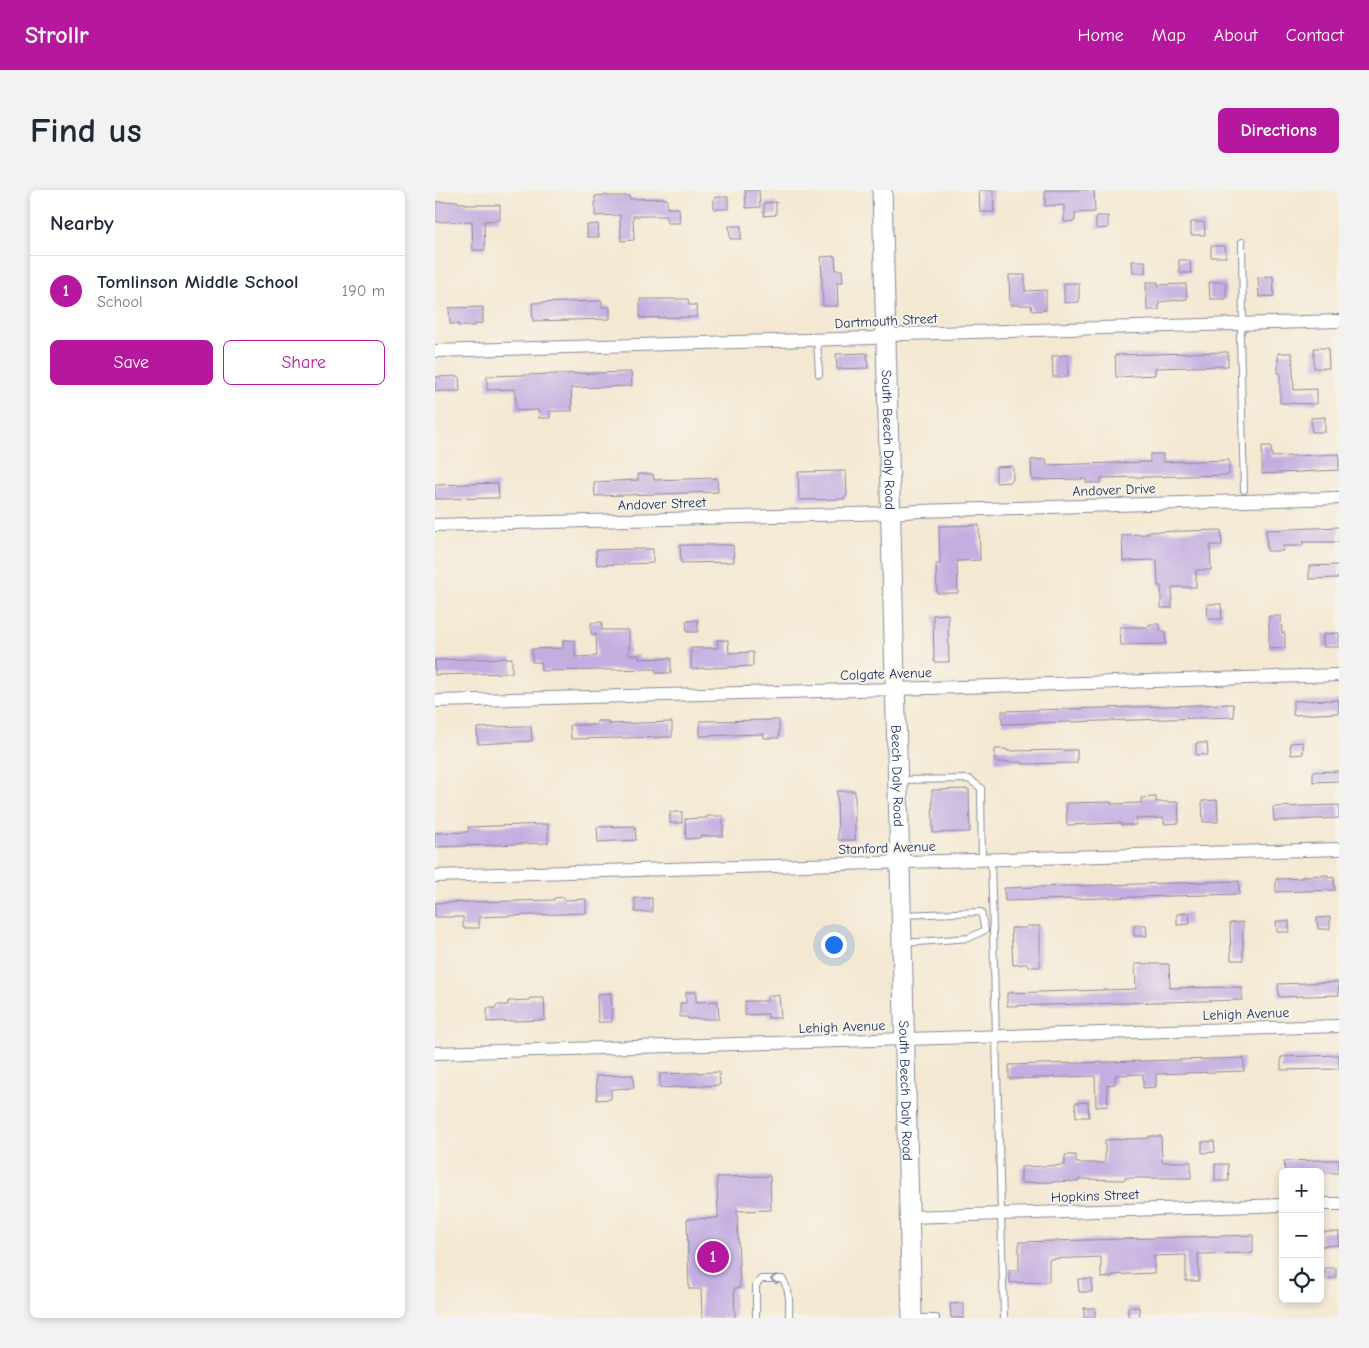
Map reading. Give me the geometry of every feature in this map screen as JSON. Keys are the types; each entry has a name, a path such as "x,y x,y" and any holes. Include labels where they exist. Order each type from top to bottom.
{"main road":[{"name":"South Beech Daly Road","path":"882,190 895,689"},
{"name":"Beech Daly Road","path":"895,689 900,863"},
{"name":"South Beech Daly Road","path":"900,863 912,1318"}],"street":[{"name":"Dartmouth Street","path":"435,351 817,340 871,338 903,334 1339,322"},
{"name":"Andover Drive","path":"891,513 1339,498"},
{"name":"Andover Street","path":"435,525 891,513"},
{"name":"Colgate Avenue","path":"435,701 1339,675"},
{"name":"Stanford Avenue","path":"435,876 1339,849"},
{"name":"Lehigh Avenue","path":"435,1053 1339,1026"},
{"path":"1324,1204 1339,1204"},
{"name":"Hopkins Street","path":"909,1217 1279,1206"}],"lane":[{"path":"1241,242 1243,325 1240,336 1244,490"},
{"path":"817,340 819,374"},
{"path":"898,780 969,779 981,788 996,1037 1004,1318"},
{"path":"901,914 981,912 985,930 969,938 902,944"},
{"path":"755,1318 757,1285 761,1279 782,1279 786,1284 788,1292 789,1318"},
{"path":"912,1318 936,1318"}],"building":[{"path":"745,190 759,190 760,207 746,208"},
{"path":"979,190 993,190 994,212 980,212"},
{"path":"1045,190 1094,190 1095,212 1075,213 1075,221 1064,222 1064,205 1045,206"},
{"path":"595,196 629,196 630,199 667,199 667,208 679,208 680,223 667,223 667,216 633,216 634,240 621,241 620,215 595,216"},
{"path":"728,197 728,209 714,209 714,198"},
{"path":"458,201 458,203 466,203 466,205 500,205 500,220 484,221 485,250 473,250 472,221 435,222 435,202"},
{"path":"776,202 776,215 764,216 764,203"},
{"path":"1096,216 1108,216 1108,228 1096,229"},
{"path":"1191,222 1204,222 1205,235 1191,235"},
{"path":"598,224 599,237 587,237 587,225"},
{"path":"729,226 741,226 741,239 730,239"},
{"path":"1211,246 1225,246 1226,257 1211,257"},
{"path":"835,256 836,270 842,270 843,282 837,282 838,306 823,306 821,257"},
{"path":"1179,260 1190,260 1191,273 1179,273"},
{"path":"1132,261 1145,261 1145,273 1133,273"},
{"path":"1009,275 1025,275 1025,291 1046,290 1046,310 1032,311 1031,305 1010,305"},
{"path":"1273,276 1274,296 1259,297 1258,277"},
{"path":"1146,282 1158,282 1158,285 1186,284 1187,299 1159,302 1159,310 1147,310"},
{"path":"1209,282 1226,282 1226,299 1210,299"},
{"path":"1064,283 1079,283 1079,302 1064,303"},
{"path":"640,299 688,299 689,305 696,305 697,317 640,318"},
{"path":"602,301 602,307 610,307 610,319 533,321 532,303"},
{"path":"483,307 483,323 475,324 475,326 450,324 449,308"},
{"path":"1314,348 1328,348 1329,368 1314,368"},
{"path":"1228,352 1228,366 1155,368 1155,375 1116,377 1115,355"},
{"path":"867,353 868,368 837,369 836,354"},
{"path":"1278,353 1292,353 1294,390 1317,389 1317,404 1280,403"},
{"path":"1068,355 1068,377 1053,377 1052,356"},
{"path":"631,372 632,386 571,388 572,411 550,411 550,418 539,418 538,410 516,411 515,389 487,390 487,376"},
{"path":"459,376 460,391 435,391 435,377"},
{"path":"1325,417 1325,432 1312,432 1311,418"},
{"path":"1262,446 1271,446 1272,457 1339,454 1339,470 1262,474"},
{"path":"1150,454 1163,454 1163,462 1229,460 1229,475 1101,478 1101,483 1086,483 1086,479 1032,480 1031,460 1046,459 1047,465 1150,462"},
{"path":"1013,466 1013,480 1011,482 996,483 996,467"},
{"path":"846,471 847,495 844,499 799,500 798,472"},
{"path":"638,474 653,474 654,480 717,478 718,492 595,496 594,482 638,480"},
{"path":"498,483 499,498 435,499 435,485"},
{"path":"979,525 980,560 957,561 958,593 937,593 936,564 940,564 939,526"},
{"path":"1339,527 1339,542 1303,542 1303,546 1283,546 1283,551 1267,551 1266,530"},
{"path":"1221,530 1222,545 1210,545 1211,570 1196,570 1196,587 1172,587 1172,608 1161,608 1161,586 1158,586 1157,560 1123,561 1122,535 1148,534 1148,532"},
{"path":"680,545 733,545 734,562 681,563"},
{"path":"653,549 653,563 597,565 596,550"},
{"path":"1339,565 1339,578 1309,579 1309,566"},
{"path":"1207,604 1221,604 1222,619 1208,619"},
{"path":"948,614 949,662 934,662 933,615"},
{"path":"1269,616 1281,616 1282,633 1285,633 1285,648 1269,649"},
{"path":"698,620 698,632 687,632 686,621"},
{"path":"602,622 602,630 629,630 629,655 639,655 639,659 671,658 671,673 656,673 656,669 541,671 541,662 532,662 532,649 563,648 563,640 575,640 575,657 597,656 596,634 591,634 591,623"},
{"path":"1149,624 1160,624 1160,631 1165,631 1166,644 1121,645 1120,627 1149,627"},
{"path":"1339,633 1339,647 1323,647 1323,634"},
{"path":"717,640 728,640 729,653 753,652 753,666 691,669 691,648 718,648"},
{"path":"512,658 512,673 435,675 435,660"},
{"path":"1339,700 1339,713 1293,715 1293,701"},
{"path":"1233,704 1234,717 1002,724 1002,711"},
{"path":"779,720 779,738 764,738 764,734 700,736 700,721"},
{"path":"597,721 608,721 608,724 672,722 672,737 571,739 570,725 597,725"},
{"path":"531,726 532,741 478,744 477,728"},
{"path":"1303,742 1303,754 1291,755 1290,743"},
{"path":"1196,743 1207,743 1208,755 1196,755"},
{"path":"995,749 1007,749 1007,751 1077,750 1077,763 1022,764 1022,762 995,762"},
{"path":"1339,771 1339,781 1313,782 1313,772"},
{"path":"969,789 970,832 933,833 932,790"},
{"path":"837,791 855,791 855,840 838,840"},
{"path":"1156,797 1156,802 1178,802 1179,823 1164,824 1164,818 1136,819 1136,825 1121,825 1121,823 1067,825 1066,803 1141,803 1141,798"},
{"path":"1217,800 1218,822 1203,822 1202,801"},
{"path":"1339,805 1339,818 1274,821 1273,807"},
{"path":"670,812 682,812 682,823 670,823"},
{"path":"707,816 723,816 723,836 700,836 700,838 686,839 685,819 707,818"},
{"path":"548,824 548,843 435,847 435,833 468,832 468,827"},
{"path":"635,826 636,840 598,842 597,827"},
{"path":"1328,875 1328,878 1334,877 1335,890 1276,892 1276,879"},
{"path":"1239,881 1239,894 1005,901 1004,888"},
{"path":"564,897 564,900 586,899 586,913 479,917 479,928 463,928 463,917 435,917 435,903 554,900 554,898"},
{"path":"635,898 652,898 652,912 635,912"},
{"path":"1189,913 1190,924 1177,925 1177,914"},
{"path":"1330,917 1330,929 1318,929 1317,918"},
{"path":"1276,921 1289,921 1289,932 1277,932"},
{"path":"1243,922 1243,960 1231,960 1230,923"},
{"path":"1134,925 1146,925 1147,936 1134,936"},
{"path":"1027,926 1040,926 1040,967 1028,967 1028,964 1013,965 1011,928 1027,928"},
{"path":"1135,964 1169,964 1170,988 1242,987 1242,1000 1007,1006 1007,993 1136,989"},
{"path":"1338,982 1339,995 1279,997 1278,984"},
{"path":"686,992 696,992 696,1002 718,1001 719,1019 688,1019 688,1017 680,1017 680,1003 686,1003"},
{"path":"611,993 612,1022 598,1022 597,994"},
{"path":"779,995 781,1018 768,1018 768,1014 745,1015 745,1001 767,1001 767,996"},
{"path":"530,998 544,998 545,1020 487,1022 487,1008 496,1008 496,1005 508,1005 508,1001 530,1000"},
{"path":"1339,1055 1339,1069 1281,1070 1281,1057"},
{"path":"1244,1058 1244,1071 1156,1074 1156,1087 1143,1088 1143,1074 1115,1075 1115,1084 1107,1085 1108,1106 1096,1107 1095,1076 1009,1079 1009,1065"},
{"path":"719,1072 720,1085 660,1088 660,1074"},
{"path":"633,1075 634,1088 611,1089 611,1099 597,1100 596,1076"},
{"path":"1088,1102 1089,1117 1076,1117 1075,1103"},
{"path":"1149,1136 1161,1136 1162,1162 1191,1162 1191,1178 1079,1179 1079,1181 1021,1183 1021,1167 1065,1165 1065,1155 1076,1155 1076,1163 1105,1163 1105,1140 1149,1138"},
{"path":"1214,1141 1215,1152 1202,1153 1202,1142"},
{"path":"1339,1160 1339,1173 1324,1173 1324,1168 1285,1168 1284,1161"},
{"path":"1215,1164 1228,1164 1229,1181 1215,1181"},
{"path":"770,1176 771,1210 737,1211 740,1288 734,1288 735,1318 702,1318 701,1289 689,1289 687,1219 718,1218 717,1177"},
{"path":"1324,1232 1339,1232 1339,1245 1324,1246"},
{"path":"1253,1235 1253,1253 1198,1254 1199,1281 1186,1281 1186,1255 1154,1256 1154,1273 1112,1275 1112,1277 1101,1278 1101,1257 1049,1259 1049,1282 1010,1283 1009,1270 1019,1270 1019,1242"},
{"path":"1325,1268 1336,1268 1336,1278 1325,1278"},
{"path":"1078,1279 1092,1279 1092,1292 1079,1292"},
{"path":"964,1303 964,1318 951,1318 950,1304"},
{"path":"1128,1307 1139,1307 1140,1317 1128,1318"},
{"path":"1084,1308 1095,1308 1095,1318 1084,1318"}],"place":[{"name":"Tomlinson Middle School","path":"713,1257"}]}
